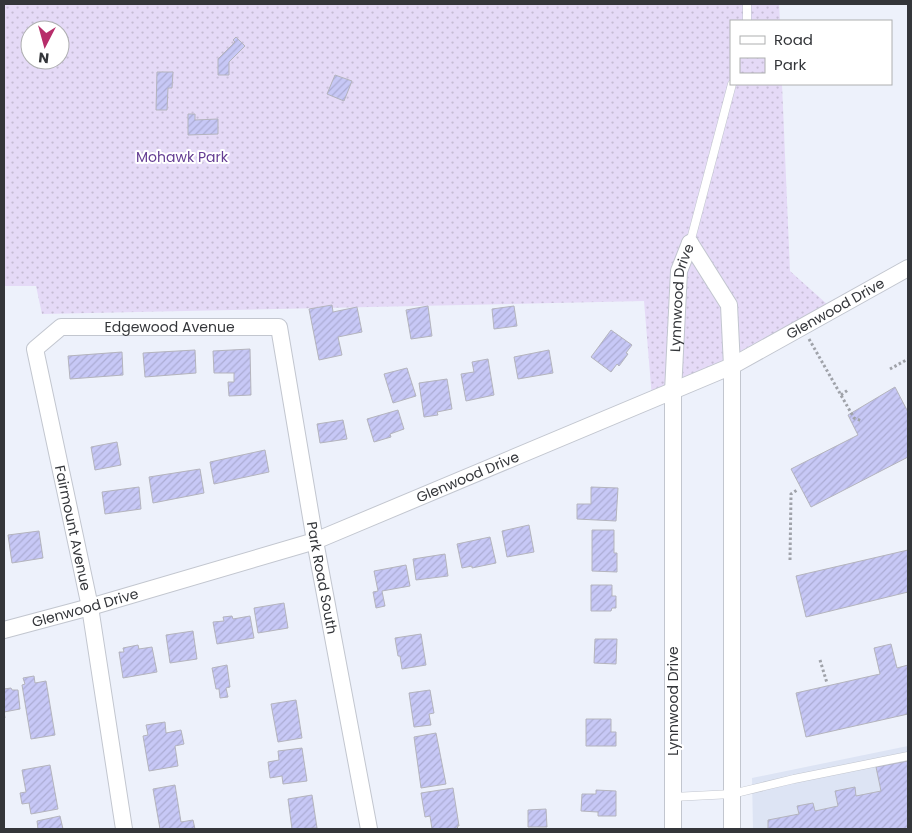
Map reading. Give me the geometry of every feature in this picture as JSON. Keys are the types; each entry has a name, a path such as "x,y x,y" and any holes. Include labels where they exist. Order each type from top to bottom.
{"street":[{"name":"Lynnwood Drive","path":"690,243 729,305 732,366 732,829"},
{"name":"Lynnwood Drive","path":"673,829 673,392 679,271 690,243"},
{"name":"Glenwood Drive","path":"4,630 316,541 732,366 908,268"},
{"name":"Edgewood Avenue","path":"61,327 279,326"},
{"name":"Park Road South","path":"279,326 369,829"},
{"name":"Fairmount Avenue","path":"61,327 35,349 90,607 124,829"}],"lane":[{"path":"747,4 747,20"},
{"path":"690,243 732,85"},
{"path":"673,796 732,794 794,779 908,756"}],"path":[{"path":"802,327 854,418 862,421"},
{"path":"890,368 908,359"},
{"path":"841,395 848,390"},
{"path":"790,560 791,494 797,490"},
{"path":"820,660 827,683"}],"shaded area":[{"path":"908,746 908,829 753,829 752,778"}],"green space":[{"name":"Mohawk Park","path":"4,4 779,4 780,20 730,20 730,85 782,85 790,271 828,305 652,398 644,301 42,314 36,286 4,286"}],"building":[{"path":"236,37 245,46 229,62 229,75 218,75 218,59 235,42 233,40"},
{"path":"157,72 173,72 172,88 168,88 167,110 156,110"},
{"path":"335,75 352,81 344,101 327,94"},
{"path":"188,114 195,114 195,120 218,119 218,134 188,135"},
{"path":"332,305 333,312 357,307 362,332 338,337 342,355 319,360 309,309"},
{"path":"428,306 432,336 411,339 406,310"},
{"path":"514,306 517,326 494,329 492,309"},
{"path":"611,330 632,345 619,366 617,364 611,372 591,357"},
{"path":"250,349 251,395 229,396 228,382 234,382 234,373 214,373 213,351"},
{"path":"195,350 196,373 145,377 143,353"},
{"path":"549,350 553,373 518,379 514,357"},
{"path":"122,352 123,375 70,379 68,356"},
{"path":"488,359 494,395 466,401 461,374 474,372 472,362"},
{"path":"407,368 416,396 393,403 384,374"},
{"path":"447,379 452,409 437,412 438,415 424,417 419,383"},
{"path":"895,387 908,412 908,457 811,507 791,469 858,435 848,415"},
{"path":"398,410 404,429 390,434 391,437 374,442 367,419"},
{"path":"343,420 347,439 320,443 317,424"},
{"path":"117,442 121,465 95,470 91,447"},
{"path":"265,450 269,472 214,484 210,462"},
{"path":"200,469 204,493 153,503 149,477"},
{"path":"139,487 141,509 105,514 102,492"},
{"path":"591,487 618,488 616,521 577,519 577,504 591,504"},
{"path":"529,525 534,552 507,557 502,531"},
{"path":"592,530 614,530 614,553 617,553 617,572 592,571"},
{"path":"39,531 43,558 12,563 8,535"},
{"path":"490,537 496,563 462,568 457,544"},
{"path":"908,550 908,592 806,617 796,576"},
{"path":"445,554 448,576 416,580 413,559"},
{"path":"406,565 410,586 382,591 385,606 376,608 373,592 378,591 374,571"},
{"path":"591,585 612,585 612,596 616,596 616,608 612,608 611,611 591,611"},
{"path":"284,603 288,628 258,633 254,608"},
{"path":"232,616 233,619 250,616 254,638 217,644 213,622 224,621 223,617"},
{"path":"193,631 197,659 170,663 166,635"},
{"path":"421,634 426,665 402,669 395,638"},
{"path":"595,639 617,639 616,664 594,663"},
{"path":"891,644 897,668 908,665 908,714 806,737 796,693 880,674 874,648"},
{"path":"138,645 139,649 152,647 157,672 123,678 119,652 124,652 123,648"},
{"path":"227,665 230,687 226,688 228,697 220,698 219,689 216,689 212,668"},
{"path":"34,676 35,683 46,681 55,735 31,739 22,685 25,684 23,678"},
{"path":"4,689 18,690 20,709 4,712"},
{"path":"430,690 434,713 429,714 431,725 414,727 409,693"},
{"path":"296,700 302,738 278,742 271,704"},
{"path":"586,719 611,719 611,732 616,732 616,746 586,746"},
{"path":"165,722 166,733 181,730 184,744 175,746 178,766 149,771 143,736 148,735 146,725"},
{"path":"436,733 446,784 421,788 414,737"},
{"path":"302,748 307,781 283,784 282,776 270,778 268,762 279,760 278,751"},
{"path":"908,761 908,829 768,829 768,820 799,814 797,806 813,803 815,811 838,806 835,791 855,787 856,796 881,791 876,767"},
{"path":"50,765 58,809 31,814 29,803 22,804 20,793 26,792 22,770"},
{"path":"175,785 181,822 193,820 195,829 160,829 153,789"},
{"path":"453,788 458,829 432,829 430,816 425,817 421,793"},
{"path":"596,790 616,791 616,816 598,816 598,812 581,811 582,794 596,794"},
{"path":"312,795 317,828 292,829 288,799"},
{"path":"546,809 547,827 528,827 528,810"},
{"path":"60,816 63,829 38,829 37,821"}]}
